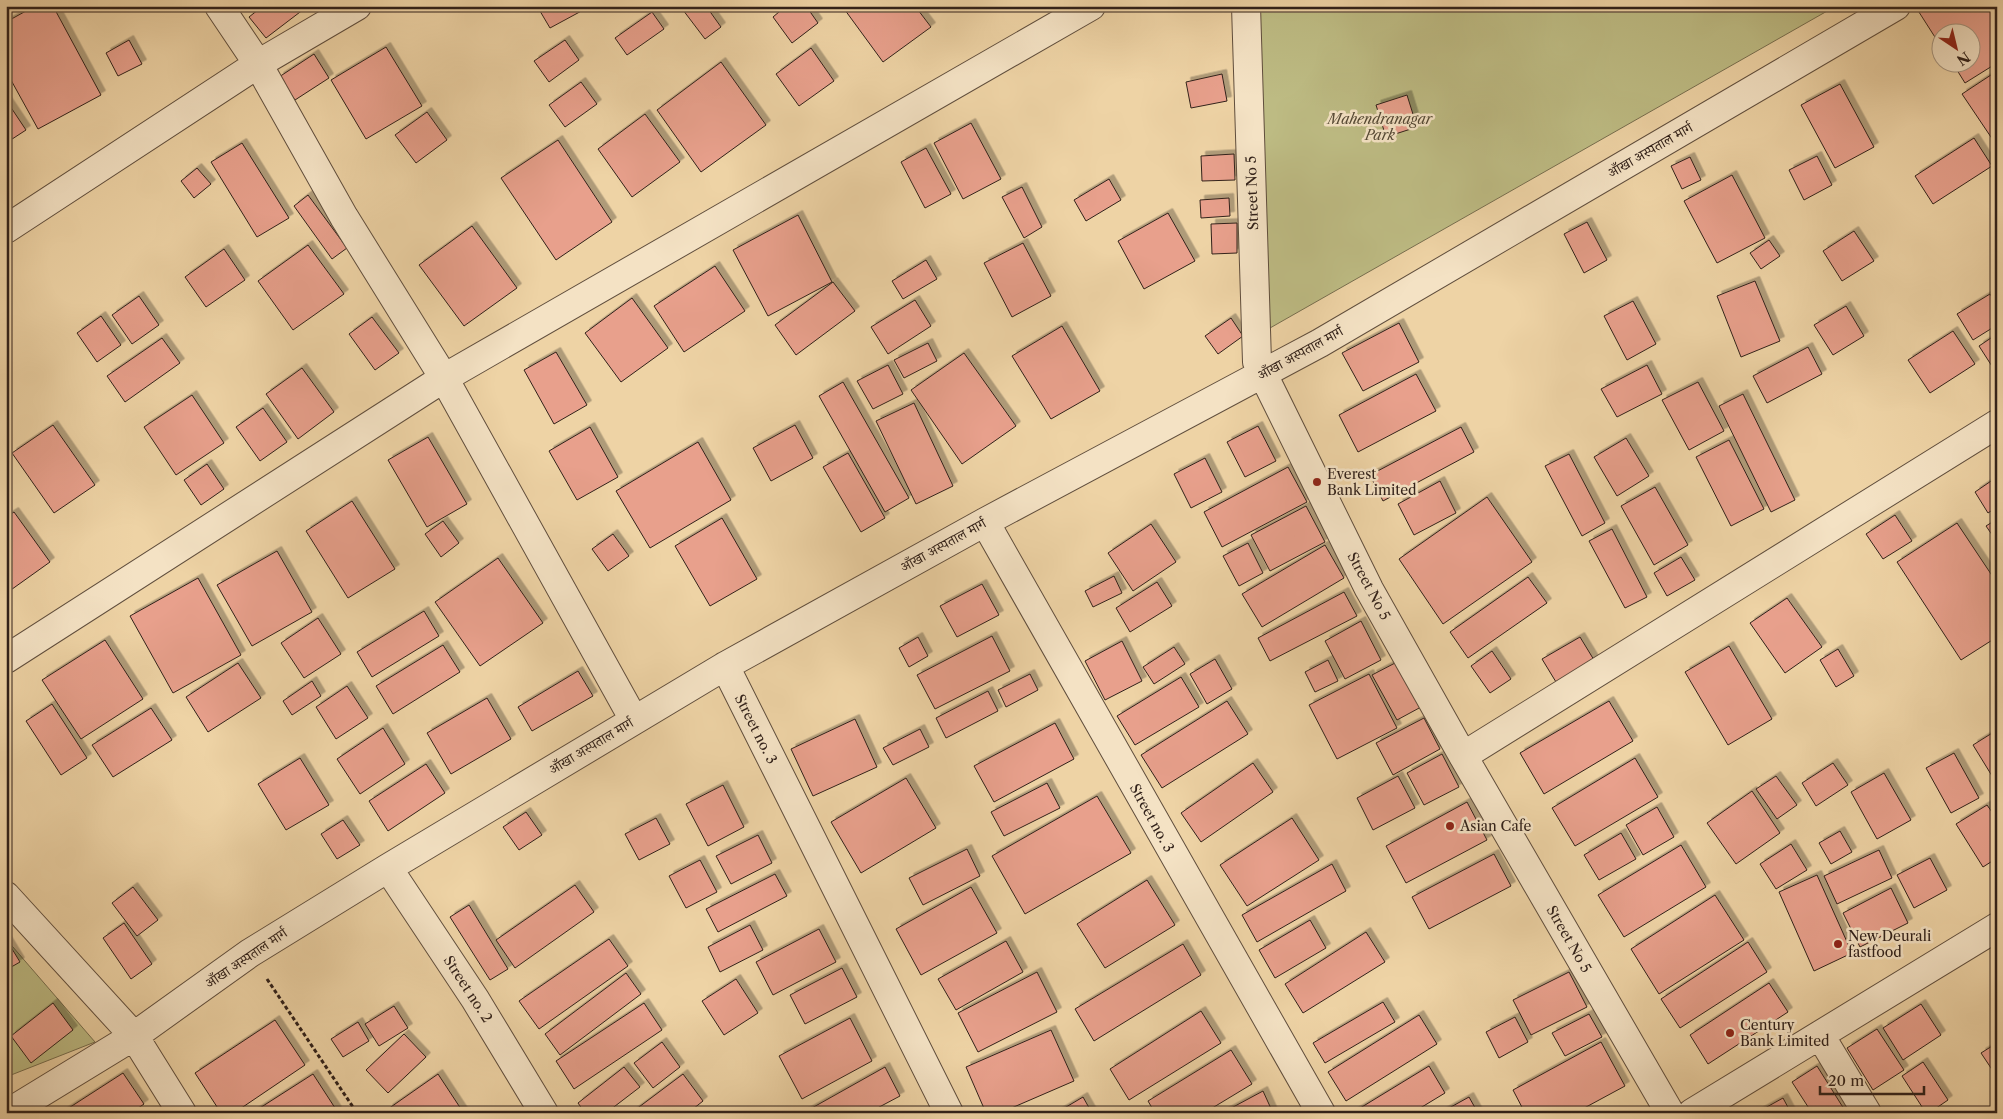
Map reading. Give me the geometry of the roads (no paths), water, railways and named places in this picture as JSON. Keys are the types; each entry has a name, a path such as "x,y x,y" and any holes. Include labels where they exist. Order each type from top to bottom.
{"street":[{"path":"220,6 258,64 344,217 444,378 634,720"},
{"path":"6,229 258,64 357,6"},
{"path":"6,659 444,378 1092,6"},
{"name":"Street No 5","path":"1246,6 1257,362 1369,589 1462,756 1670,1113"},
{"name":"आँखा अस्पताल मार्ग","path":"8,1113 134,1036 250,953 725,666 985,522 1320,343 1896,6"},
{"path":"1462,756 1997,424"},
{"name":"Street no. 3","path":"985,522 1321,1113"},
{"name":"Street no. 3","path":"725,666 949,1113"},
{"name":"Street no. 2","path":"388,868 475,999 544,1113"},
{"path":"6,896 134,1036 182,1113"},
{"path":"1692,1113 1997,927"},
{"path":"1820,1036 1867,1113"}],"place":[{"name":"Everest Bank Limited","path":"1317,482"},
{"name":"Asian Cafe","path":"1450,826"},
{"name":"New Deurali fastfood","path":"1838,944"},
{"name":"Century Bank Limited","path":"1730,1033"}],"park label":[{"name":"Mahendranagar Park","path":"1380,128"}]}
